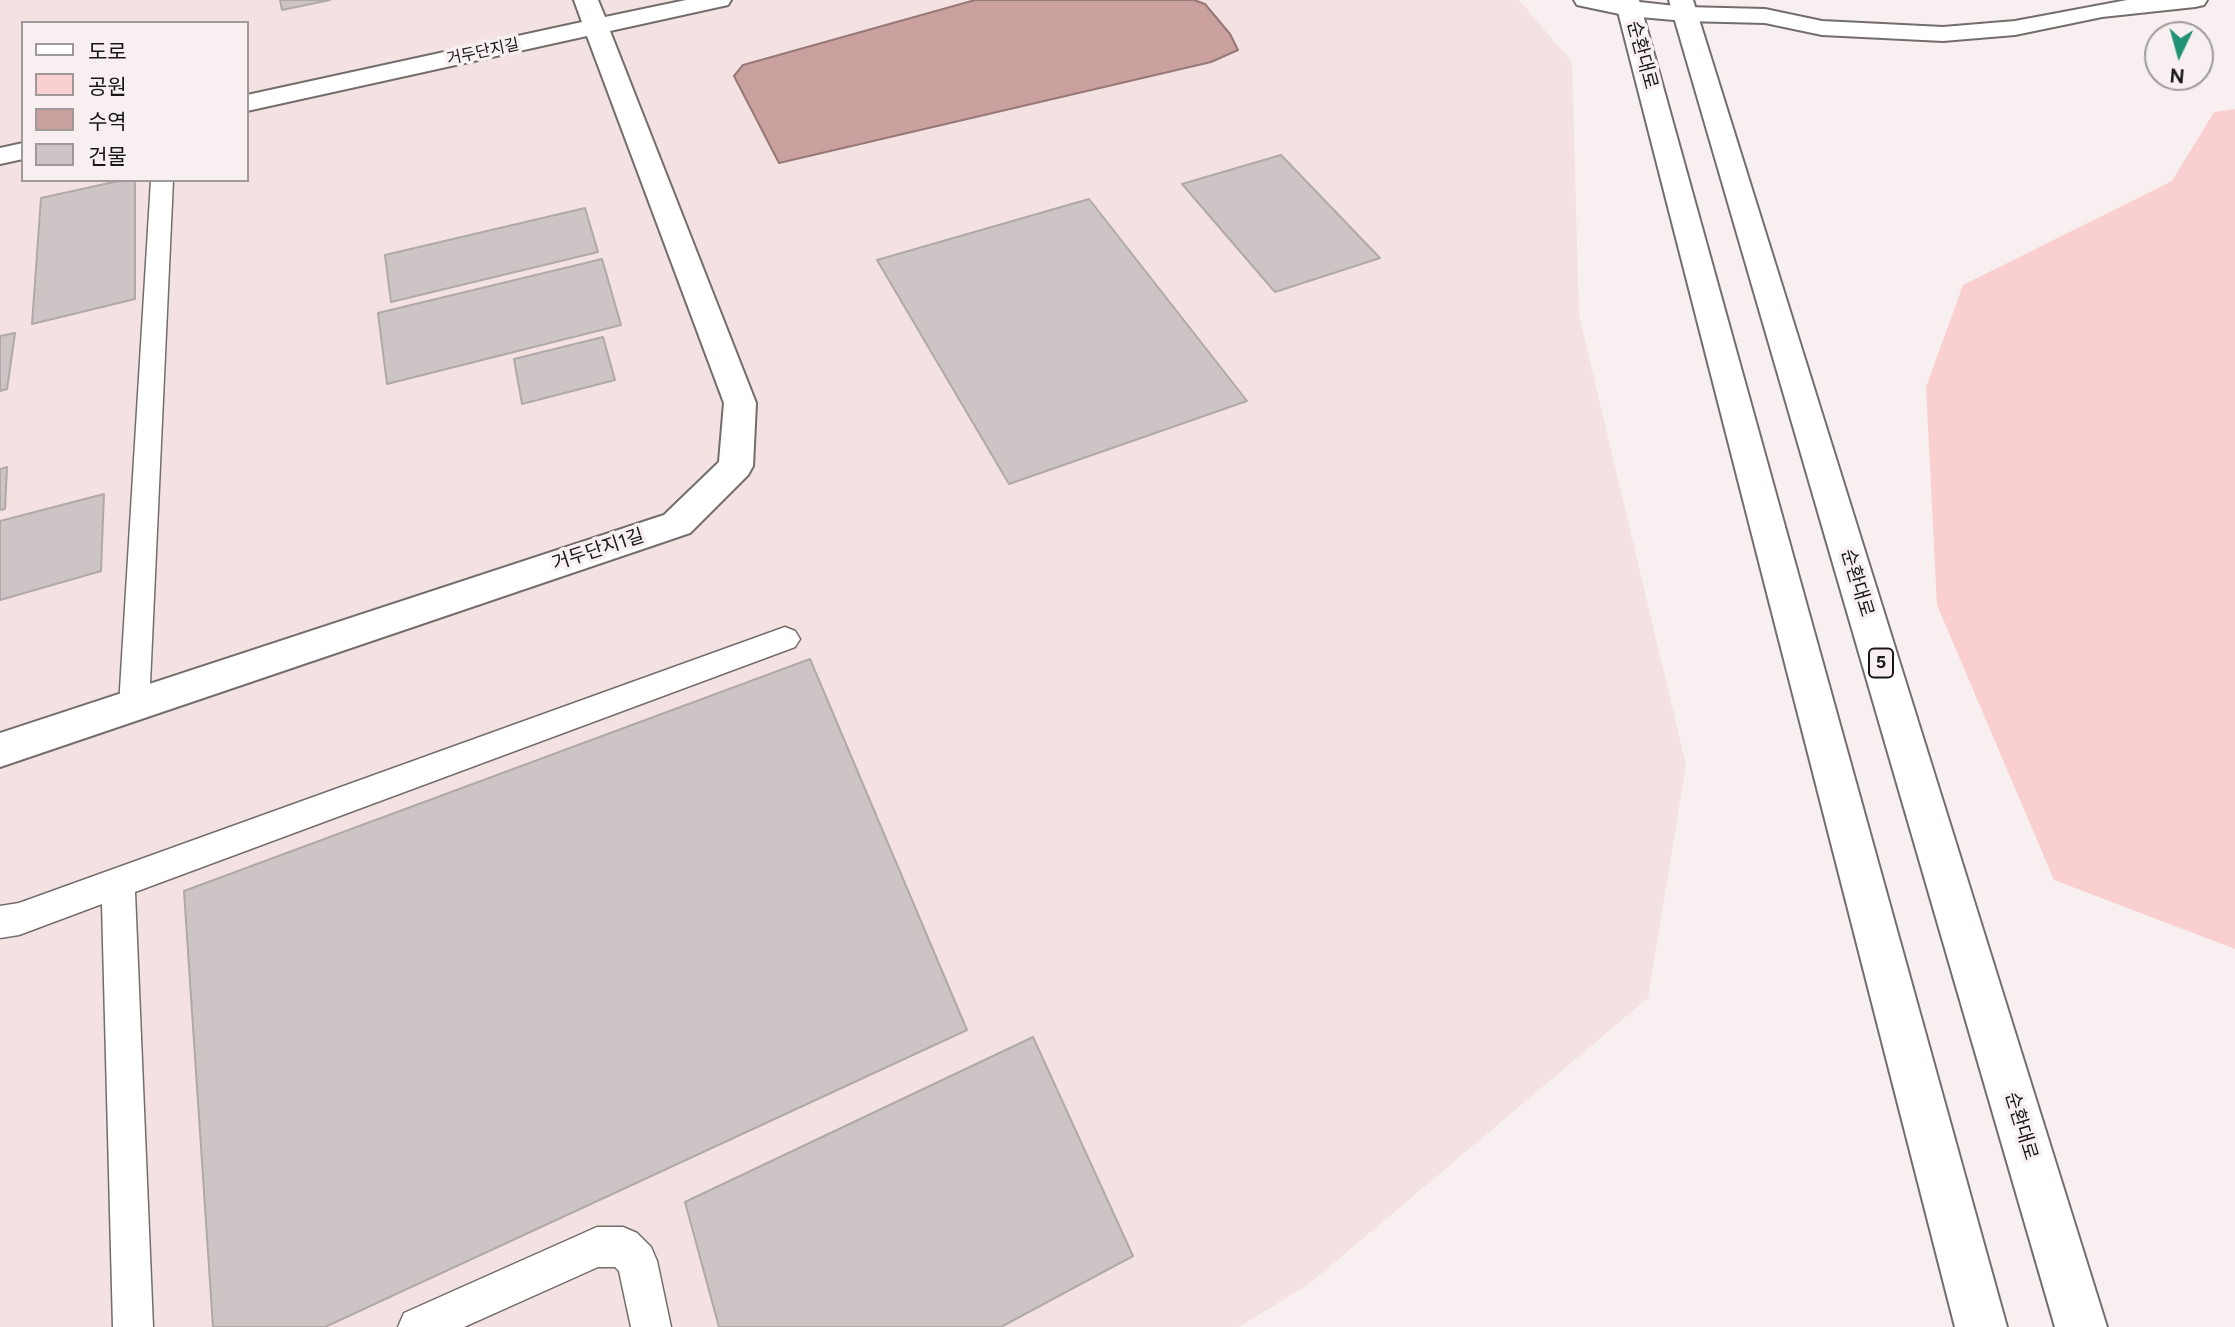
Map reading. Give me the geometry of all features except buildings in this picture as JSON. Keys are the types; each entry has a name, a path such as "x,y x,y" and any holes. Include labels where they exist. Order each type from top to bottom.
{"main road":[{"name":"거두단지길","path":"248,103 592,13 719,0"},
{"path":"1586,0 1765,16 1822,28 1943,34 2015,28 2102,10 2195,0"},
{"name":"순환대로","path":"1628,4 1981,1327"},
{"name":"순환대로","path":"1683,7 2081,1327"},
{"name":"거두단지1길","path":"0,750 677,524 736,466 740,403 592,13"},
{"path":"0,156 21,151"}],"lane":[{"path":"134,706 162,182"},
{"path":"0,922 19,919 118,884 785,639"},
{"path":"118,884 133,1327"},
{"path":"418,1327 597,1247 624,1247 637,1261 651,1327"}],"shaded area":[{"path":"0,0 1519,0 1572,62 1579,315 1686,765 1648,998 1309,1284 1239,1327 0,1327"}],"green space":[{"path":"2235,109 2235,949 2054,880 1937,605 1926,387 1963,285 2172,181 2214,112"}],"water":[{"path":"975,0 1194,0 1205,4 1230,34 1238,50 1211,62 779,163 734,76 743,65"}]}
